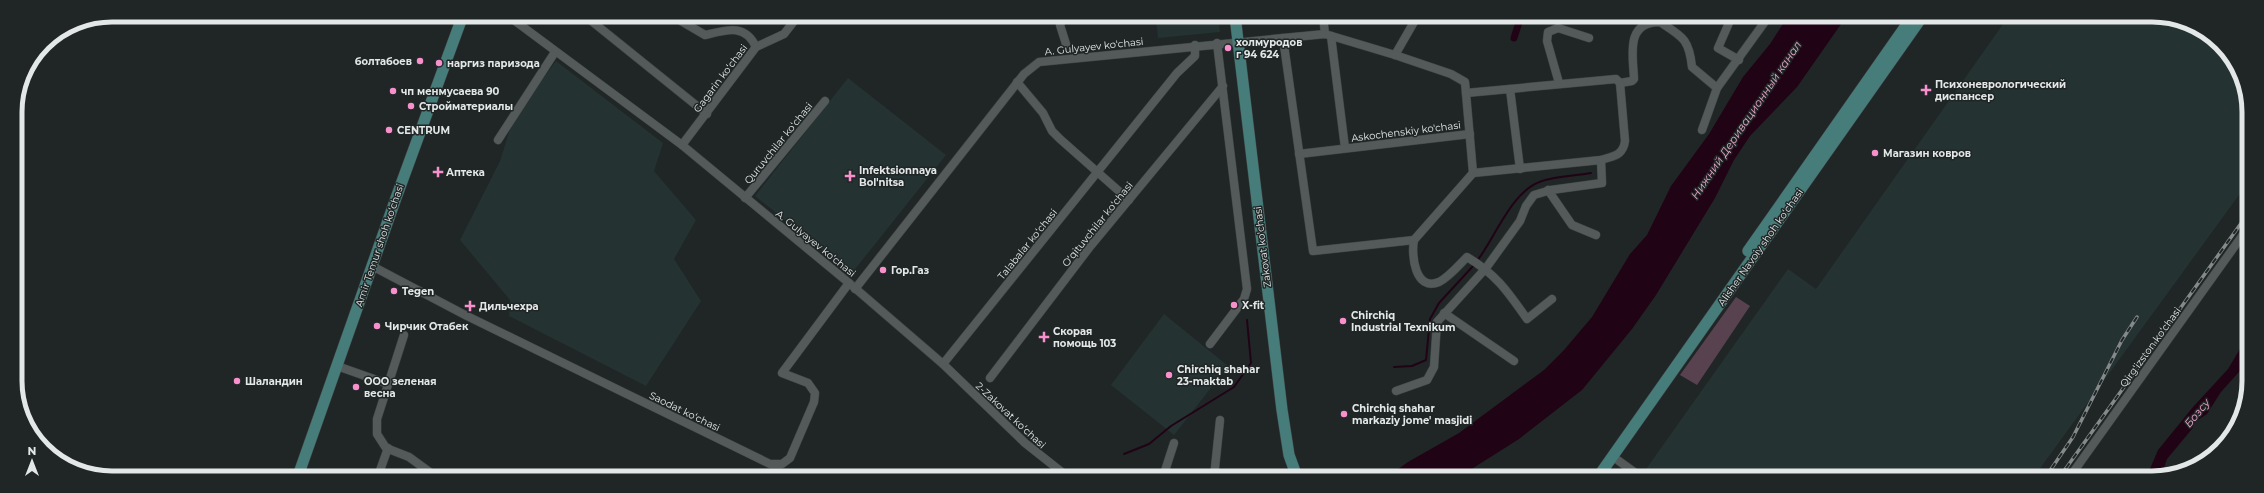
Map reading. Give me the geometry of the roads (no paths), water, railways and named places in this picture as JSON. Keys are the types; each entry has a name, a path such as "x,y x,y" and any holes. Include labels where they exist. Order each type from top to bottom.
{"main road":[{"name":"Amir Temur shoh ko‘chasi","path":"300,471 457,22"},
{"name":"Zakovat ko'chasi","path":"1235,22 1284,425 1289,455 1295,471"},
{"name":"Alisher Navoiy shoh koʻchasi","path":"1601,471 1610,454 1909,22"},
{"name":"Alisher Navoiy shoh koʻchasi","path":"1595,471 1610,454 1918,22"}],"street":[{"name":"A. Gulyayev ko‘chasi","path":"516,22 682,145 852,286 1017,82 1034,65 1051,59 1217,43 1328,35"},
{"path":"593,22 707,114"},
{"path":"682,22 705,35 731,29 744,33 752,39 756,47"},
{"name":"Gagarin ko‘chasi","path":"682,145 707,114 756,47 784,34 793,22"},
{"path":"1061,22 1060,25 1066,44"},
{"path":"1325,22 1328,35"},
{"path":"1395,54 1414,22"},
{"path":"1620,83 1634,79 1632,54 1638,31 1645,24 1660,22 1684,37 1689,46 1692,67 1717,88"},
{"path":"1729,22 1718,48 1739,60"},
{"path":"1702,130 1717,88 1739,60 1765,22"},
{"path":"1559,83 1547,41 1548,32 1558,28 1589,38"},
{"name":"Askochenskiy ko'chasi","path":"1346,148 1328,35 1395,54 1451,74 1465,82 1472,173"},
{"path":"1283,38 1313,251 1414,240"},
{"path":"1210,344 1247,294 1217,43"},
{"name":"Talabalar ko‘chasi","path":"943,364 1177,72 1196,56 1195,45"},
{"path":"498,140 555,52"},
{"path":"1466,93 1559,83 1616,79 1620,83 1624,149 1620,154 1601,160 1472,173 1414,240 1411,252 1417,274 1430,283 1438,282 1444,279 1467,257 1486,268 1503,285 1527,319 1552,299"},
{"path":"1017,82 1044,113 1056,135 1129,200"},
{"name":"O‘qituvchilar ko‘chasi","path":"990,378 1089,248 1223,86"},
{"path":"1510,89 1520,169"},
{"name":"Quruvchilar ko‘chasi","path":"745,198 825,101"},
{"name":"Askochenskiy ko'chasi","path":"1299,154 1470,134"},
{"path":"1396,391 1427,380 1434,367 1437,322 1486,268 1520,221 1526,206 1534,195 1548,190 1602,183 1601,160"},
{"path":"1548,190 1572,225 1596,236"},
{"name":"Qirg‘izston ko‘chasi","path":"2074,471 2242,236"},
{"name":"Saodat ko‘chasi","path":"372,266 467,316 770,464 782,464 790,458 814,402 816,393 808,383 782,373 852,286"},
{"path":"852,286 943,364"},
{"path":"1444,313 1514,361"},
{"path":"404,335 376,426 379,439 382,444 408,457 427,471"},
{"name":"2-Zakovat ko‘chasi","path":"943,364 1025,443 1060,471"},
{"path":"337,366 388,384"},
{"path":"1215,471 1220,420"},
{"path":"1164,471 1174,443"},
{"path":"380,471 388,448"},
{"path":"1610,454 1633,471"}],"water":[{"name":"Нижний Деривационный канал","path":"1784,22 1842,22 1797,87 1750,136 1734,160 1715,198 1656,295 1632,329 1582,390 1519,439 1468,471 1395,471 1408,462 1459,433 1544,370 1564,350 1592,317 1630,254 1647,235 1671,186 1709,134 1743,77 1770,44"},
{"name":"Бозсу","path":"2242,345 2242,369 2221,392 2207,414 2195,422 2192,429 2167,459 2163,470 2149,471 2158,450 2193,407 2228,369"}],"waterway":[{"path":"1514,38 1519,22"},
{"path":"1477,261 1513,204 1531,186 1548,179 1591,173"},
{"path":"1394,367 1412,366 1426,360 1430,319 1439,303 1474,265"},
{"path":"1124,454 1149,444 1171,426 1234,387 1251,363 1247,320"}],"railway":[{"path":"2064,471 2242,222"},
{"path":"2050,471 2073,437 2122,340 2137,317"}],"place":[{"name":"холмуродов г 94 624","path":"1228,48"},
{"name":"болтабоев","path":"420,61"},
{"name":"наргиз паризода","path":"439,63"},
{"name":"Психоневрологический диспансер","path":"1926,90"},
{"name":"чп менмусаева 90","path":"393,91"},
{"name":"Стройматериалы","path":"411,106"},
{"name":"CENTRUM","path":"389,130"},
{"name":"Магазин ковров","path":"1875,153"},
{"name":"Аптека","path":"438,172"},
{"name":"Infektsionnaya Bol'nitsa","path":"850,176"},
{"name":"Гор.Газ","path":"883,270"},
{"name":"Tegen","path":"394,291"},
{"name":"X-fit","path":"1234,305"},
{"name":"Дильчехра","path":"470,306"},
{"name":"Chirchiq Industrial Texnikum","path":"1343,321"},
{"name":"Чирчик Отабек","path":"377,326"},
{"name":"Скорая помощь 103","path":"1044,337"},
{"name":"Chirchiq shahar 23-maktab","path":"1169,375"},
{"name":"Шаландин","path":"237,381"},
{"name":"ООО зеленая весна","path":"356,387"},
{"name":"Chirchiq shahar markaziy jome' masjidi","path":"1344,414"}]}
